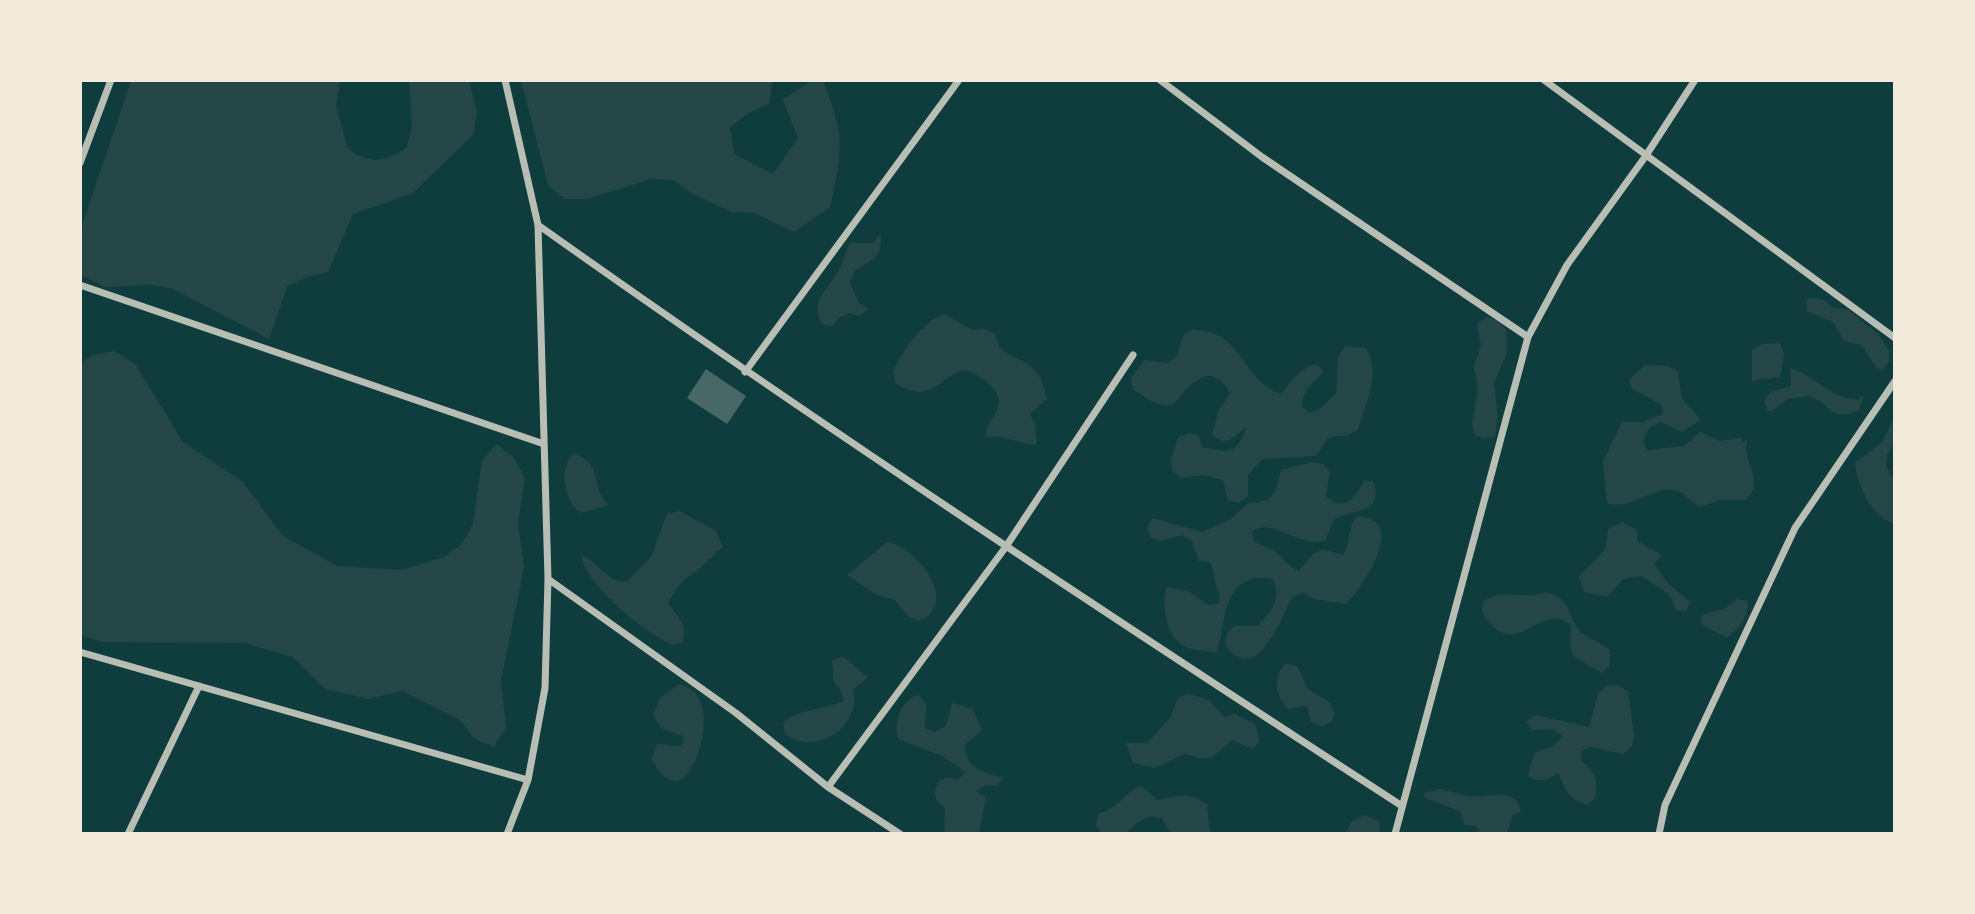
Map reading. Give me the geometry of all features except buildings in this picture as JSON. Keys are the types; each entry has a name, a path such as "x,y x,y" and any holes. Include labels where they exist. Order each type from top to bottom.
{"street":[{"path":"80,163 111,80"},
{"path":"505,80 538,225 548,579 545,688 528,780 507,834"},
{"path":"745,372 960,80"},
{"path":"1160,80 1262,157 1528,337"},
{"path":"1544,80 1645,157 1895,338"},
{"path":"1395,834 1528,337 1567,265 1645,157 1695,80"},
{"path":"538,225 745,372 1006,548 1402,806"},
{"path":"80,285 544,444"},
{"path":"828,787 1006,548 1133,355"},
{"path":"1659,834 1665,805 1795,528 1895,381"},
{"path":"548,579 736,713 828,787 900,834"},
{"path":"80,652 528,780"},
{"path":"128,834 199,686"}],"shaded area":[{"path":"131,81 340,81 336,106 348,149 363,157 377,160 391,157 406,148 412,128 409,81 469,81 477,111 474,134 413,193 353,214 328,272 306,277 287,287 269,339 171,288 150,285 106,287 81,275 81,228"},
{"path":"521,81 772,81 770,103 749,113 730,127 734,154 773,174 798,138 783,100 810,81 823,81 835,115 840,143 830,207 794,232 754,213 732,212 691,193 673,180 651,179 587,199 564,199 548,185"},
{"path":"880,234 878,253 855,271 850,283 859,303 869,309 860,316 849,313 839,318 833,326 823,325 819,318 818,304 838,271 850,243 873,243"},
{"path":"1807,299 1824,300 1832,307 1849,310 1879,335 1889,351 1889,361 1883,370 1877,368 1861,345 1844,341 1833,322 1806,311"},
{"path":"944,314 973,330 984,329 995,334 1004,351 1036,371 1047,399 1030,414 1035,424 1037,445 999,437 985,437 999,402 992,387 976,374 958,372 937,386 919,392 895,383 893,372 907,346 929,323"},
{"path":"1486,317 1496,320 1506,329 1507,353 1494,383 1498,416 1495,437 1483,438 1474,434 1472,424 1478,388 1474,366 1481,346 1477,324"},
{"path":"1194,329 1214,333 1225,339 1261,382 1281,394 1292,379 1317,364 1324,372 1309,387 1302,407 1310,413 1320,409 1336,393 1338,357 1345,346 1366,348 1371,358 1372,379 1358,430 1348,435 1328,438 1316,456 1262,459 1248,475 1248,496 1239,503 1228,501 1223,480 1203,475 1181,478 1172,470 1171,459 1178,437 1189,433 1199,436 1202,447 1226,451 1239,443 1247,427 1230,440 1220,441 1212,434 1218,412 1230,393 1215,377 1200,378 1173,405 1147,399 1133,389 1131,378 1144,360 1168,363 1177,356 1184,334"},
{"path":"1780,343 1784,354 1780,377 1752,381 1752,350 1762,344"},
{"path":"115,351 135,364 183,442 243,482 283,536 337,566 402,570 444,557 461,545 473,524 482,460 497,444 514,458 525,478 518,523 524,568 501,681 506,727 494,747 473,738 460,720 402,691 368,699 325,689 293,657 244,643 103,642 81,635 81,364 92,355"},
{"path":"1645,365 1668,366 1678,371 1682,399 1701,420 1682,432 1660,422 1648,431 1644,437 1644,445 1648,450 1684,446 1700,432 1720,441 1742,438 1742,443 1747,439 1746,449 1754,485 1746,500 1720,500 1699,507 1682,493 1664,490 1626,503 1607,503 1603,461 1622,422 1643,422 1663,414 1661,404 1632,389 1629,379"},
{"path":"1790,368 1838,395 1857,400 1863,396 1859,410 1836,413 1808,396 1787,399 1773,411 1768,411 1764,402 1770,392 1791,386"},
{"path":"1894,418 1894,444 1887,455 1886,466 1894,480 1894,524 1872,507 1859,481 1855,463 1882,442"},
{"path":"573,454 590,463 599,491 609,505 580,513 574,507 564,476"},
{"path":"1312,462 1323,464 1330,472 1326,496 1332,501 1344,503 1353,498 1364,481 1373,481 1375,499 1366,508 1334,519 1325,541 1304,540 1277,530 1260,528 1252,531 1254,542 1274,550 1299,571 1313,554 1322,549 1343,555 1357,516 1372,520 1380,528 1381,540 1378,554 1363,583 1346,604 1314,599 1304,593 1293,596 1267,644 1258,654 1248,659 1237,656 1225,645 1227,634 1234,626 1257,626 1271,610 1276,599 1273,579 1256,578 1244,582 1236,590 1226,612 1217,652 1196,650 1178,642 1166,619 1164,602 1167,587 1188,591 1208,605 1218,604 1220,594 1210,562 1199,561 1192,541 1182,535 1161,541 1151,538 1147,528 1152,518 1202,532 1231,519 1247,504 1268,500 1275,492 1281,470"},
{"path":"679,511 716,531 723,547 681,583 668,604 679,617 684,630 683,642 672,645 618,607 594,581 581,555 607,575 626,582 651,557 667,514"},
{"path":"1623,522 1637,530 1637,541 1662,555 1654,564 1668,583 1690,602 1686,611 1676,610 1669,594 1641,576 1623,579 1607,597 1584,592 1579,577 1605,549 1608,529"},
{"path":"887,542 903,549 919,562 935,587 934,607 929,616 919,621 909,617 895,600 875,594 847,575"},
{"path":"1546,592 1561,599 1581,632 1610,650 1610,665 1602,673 1573,656 1570,645 1571,625 1560,619 1549,619 1516,634 1505,634 1494,628 1482,612 1484,601 1491,597"},
{"path":"1737,599 1748,601 1747,612 1739,626 1727,638 1702,625 1702,615 1724,609"},
{"path":"843,657 868,677 853,690 854,703 843,726 822,740 810,742 785,734 783,723 789,718 844,701 834,682 832,660"},
{"path":"1286,664 1297,666 1307,688 1330,703 1335,715 1332,721 1322,726 1311,722 1307,706 1289,709 1285,705 1278,693 1277,680 1281,668"},
{"path":"679,684 693,691 701,703 704,719 703,736 691,768 683,778 674,781 663,776 651,759 657,744 680,746 684,742 683,736 662,729 653,716 660,698"},
{"path":"1617,685 1628,691 1634,735 1632,746 1623,754 1591,747 1581,751 1582,762 1591,769 1595,778 1595,799 1587,805 1575,800 1567,792 1558,773 1543,780 1528,776 1534,753 1554,746 1562,736 1553,729 1532,730 1526,722 1535,715 1589,727 1598,694 1606,686"},
{"path":"1188,694 1209,700 1224,717 1235,714 1255,724 1260,741 1253,749 1232,740 1212,757 1185,754 1155,768 1133,763 1126,743 1147,743 1170,718 1178,698"},
{"path":"919,695 926,704 925,728 935,732 946,726 952,703 973,709 982,730 965,745 968,759 976,768 1003,778 997,786 985,785 976,791 986,798 979,833 944,833 945,808 936,796 938,782 947,777 957,780 966,772 940,755 898,739 900,712 907,701"},
{"path":"1141,786 1158,800 1184,796 1202,801 1207,805 1210,833 1170,833 1162,818 1150,817 1138,822 1127,833 1101,833 1096,826 1098,814 1112,808"},
{"path":"1440,789 1469,796 1502,794 1514,798 1521,811 1512,816 1507,833 1480,833 1476,826 1465,825 1460,811 1425,798 1424,793"},
{"path":"1365,815 1380,822 1379,833 1346,833 1351,822"}]}
